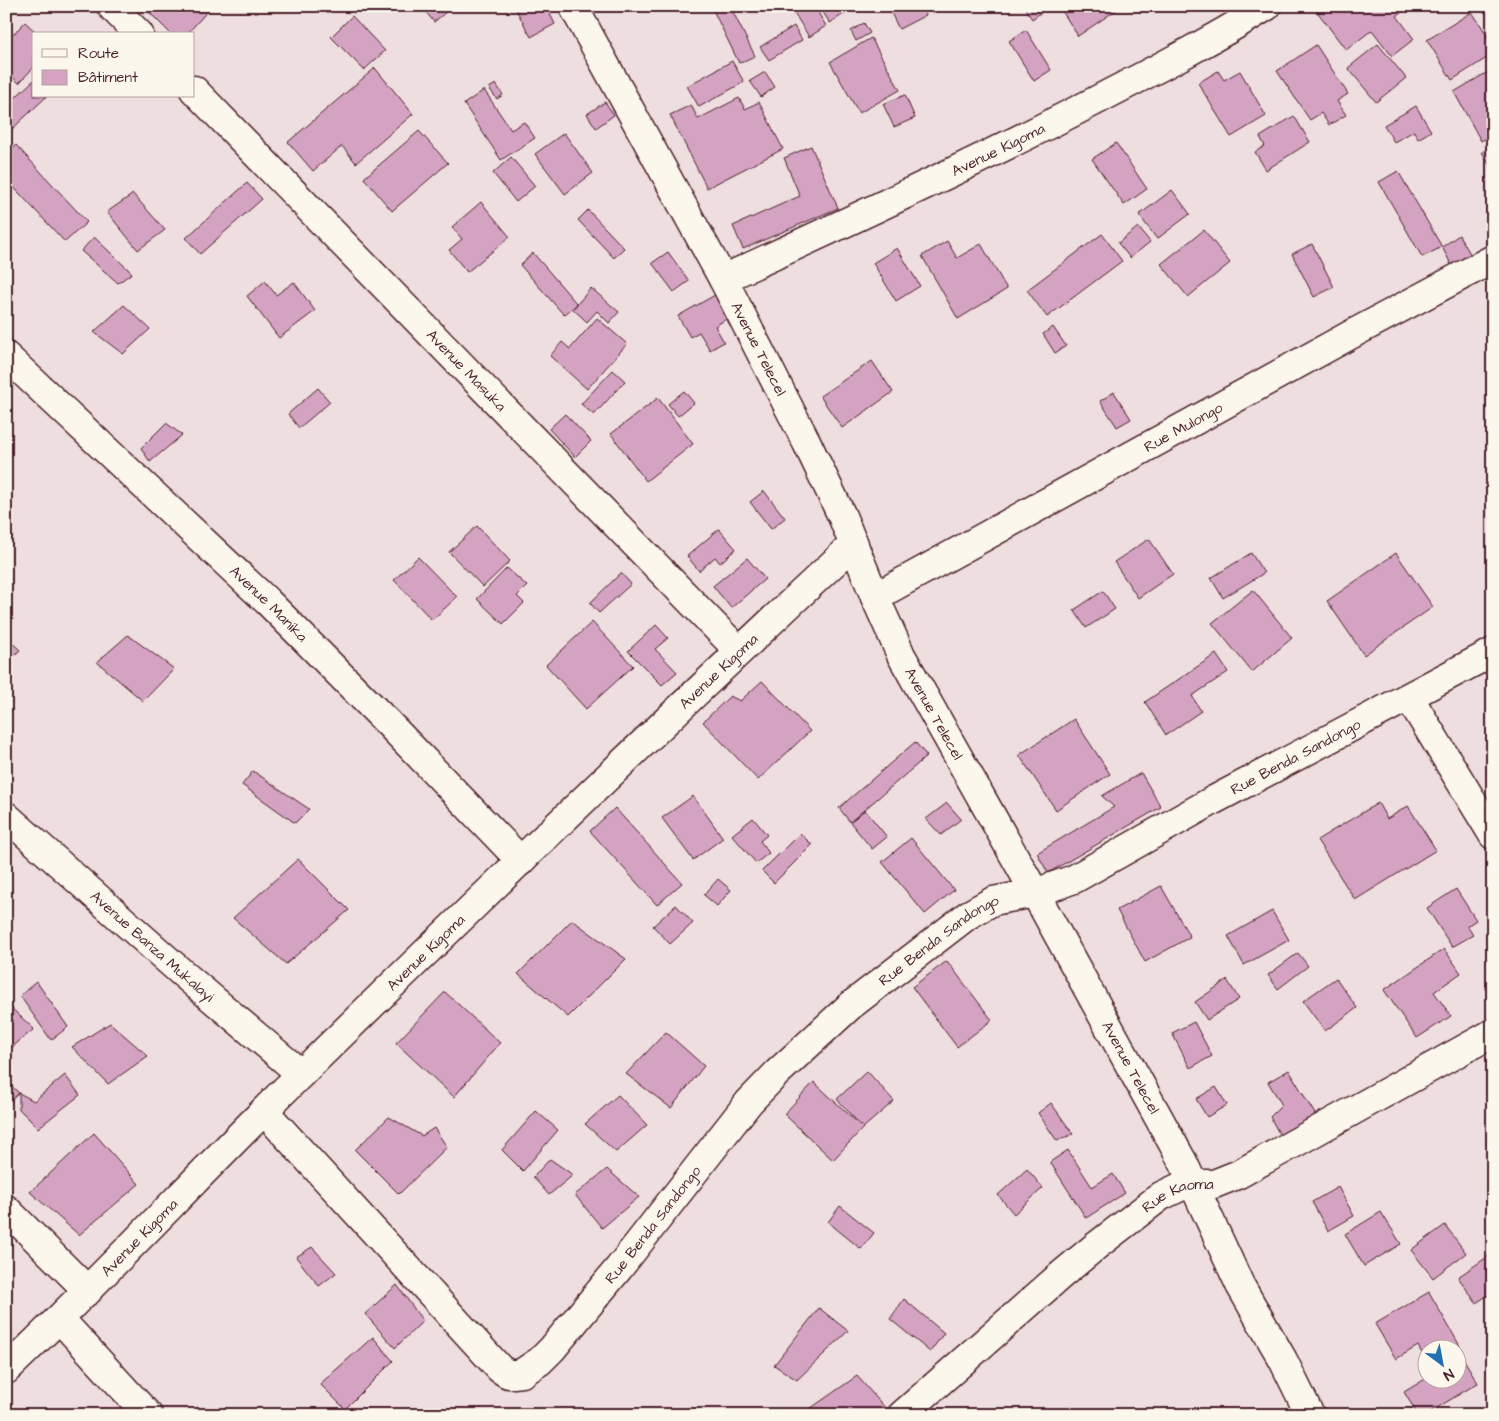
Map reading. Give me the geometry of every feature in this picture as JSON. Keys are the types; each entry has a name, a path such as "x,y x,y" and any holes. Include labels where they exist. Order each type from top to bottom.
{"street":[{"path":"111,6 137,32"},
{"name":"Avenue Telecel","path":"573,6 723,279 828,484 905,663 1035,893 1194,1184 1240,1285 1283,1360 1310,1415"},
{"name":"Avenue Kigoma","path":"723,279 860,217 1026,137 1192,50 1267,6"},
{"name":"Avenue Masuka","path":"195,91 739,651"},
{"name":"Rue Mulongo","path":"875,597 1352,334 1493,259"},
{"name":"Avenue Manika","path":"6,356 268,602 390,724 521,862"},
{"name":"Avenue Kigoma","path":"6,1370 88,1291 301,1074 739,651 854,544"},
{"name":"Rue Benda Sandongo","path":"264,1111 500,1369 508,1374 522,1372 540,1361 552,1349 620,1268 749,1102 777,1073 850,1006 914,956 993,901 1035,893 1074,880 1212,801 1493,652"},
{"path":"1409,697 1493,835"},
{"name":"Avenue Banza Mukalayi","path":"6,816 181,972 301,1074"},
{"name":"Rue Kaoma","path":"902,1415 1096,1246 1161,1196 1182,1186 1214,1184 1239,1174 1493,1033"},
{"path":"6,1209 88,1291"},
{"path":"60,1319 148,1415"}],"building":[{"path":"143,6 212,6 189,32 169,32"},
{"path":"421,6 453,6 434,22"},
{"path":"514,6 546,6 555,24 531,37"},
{"path":"720,6 730,6 755,56 739,63 713,10"},
{"path":"790,6 814,6 826,26 809,37"},
{"path":"825,6 856,6 830,23 821,9"},
{"path":"895,6 922,6 926,15 899,29 889,9"},
{"path":"1023,6 1050,6 1032,19"},
{"path":"1059,6 1122,6 1078,36"},
{"path":"1321,6 1410,6 1397,16 1414,39 1392,56 1372,30 1346,50 1316,10"},
{"path":"1472,12 1493,44 1493,54 1452,80 1427,40"},
{"path":"352,16 385,51 364,70 331,37"},
{"path":"25,22 36,32 32,32 32,69 19,83 6,71 6,42"},
{"path":"864,23 870,33 856,41 851,31"},
{"path":"794,26 802,40 769,60 760,47"},
{"path":"1026,30 1051,70 1034,81 1009,41"},
{"path":"871,38 900,90 859,113 830,62"},
{"path":"1378,44 1406,78 1376,102 1348,68"},
{"path":"1316,45 1348,94 1337,101 1346,115 1329,125 1321,113 1310,120 1277,71"},
{"path":"732,61 744,82 699,107 687,86"},
{"path":"375,68 413,114 356,163 342,146 313,171 288,142"},
{"path":"1493,69 1493,134 1481,141 1454,92"},
{"path":"1218,71 1224,80 1240,71 1266,116 1231,137 1198,83"},
{"path":"765,72 775,87 761,97 750,81"},
{"path":"32,82 32,98 45,98 7,134 6,106"},
{"path":"496,84 503,95 497,99 489,88"},
{"path":"484,90 511,130 524,122 535,138 501,160 464,104"},
{"path":"905,95 915,118 894,127 883,104"},
{"path":"739,98 745,109 759,102 783,149 707,188 670,115 691,105 698,119"},
{"path":"605,102 614,115 596,128 587,114"},
{"path":"1416,106 1431,131 1418,139 1414,131 1394,142 1384,125"},
{"path":"1294,116 1310,142 1266,170 1255,152 1265,146 1260,137"},
{"path":"419,131 448,163 392,211 364,178"},
{"path":"564,133 593,173 565,194 535,154"},
{"path":"1116,143 1147,189 1124,205 1092,159"},
{"path":"16,145 87,222 65,242 6,179 6,154"},
{"path":"811,146 838,208 743,249 733,226 800,196 784,158"},
{"path":"1493,146 1493,171 1482,152"},
{"path":"511,157 535,186 516,202 493,173"},
{"path":"1398,171 1442,247 1422,257 1379,182"},
{"path":"247,183 262,199 200,254 186,238"},
{"path":"1172,190 1190,214 1157,239 1139,215"},
{"path":"133,194 165,230 138,250 107,212"},
{"path":"481,202 510,237 467,272 449,250 462,239 452,227"},
{"path":"588,210 624,248 614,258 578,220"},
{"path":"1138,227 1150,242 1130,258 1118,243"},
{"path":"1204,230 1230,263 1188,297 1161,264"},
{"path":"1102,234 1122,261 1047,317 1027,290"},
{"path":"1459,235 1472,257 1453,268 1442,247"},
{"path":"94,237 132,273 118,283 81,251"},
{"path":"947,241 957,258 981,244 1007,289 958,319 922,256"},
{"path":"1312,244 1334,287 1314,297 1292,254"},
{"path":"897,248 920,286 896,301 873,263"},
{"path":"668,252 689,281 674,292 652,263"},
{"path":"533,253 577,304 564,315 520,265"},
{"path":"265,281 276,295 294,282 315,311 279,338 247,296"},
{"path":"591,288 619,312 609,323 597,311 587,322 573,309"},
{"path":"715,295 728,318 715,326 724,342 710,350 699,332 690,337 678,316"},
{"path":"124,305 150,329 123,354 94,332"},
{"path":"597,318 627,344 587,389 550,356 562,342 570,349"},
{"path":"1053,327 1066,346 1055,353 1043,334"},
{"path":"872,361 893,392 842,428 820,396"},
{"path":"613,370 625,381 594,415 581,404"},
{"path":"318,388 330,402 299,428 288,414"},
{"path":"684,391 694,403 678,416 668,404"},
{"path":"1114,392 1131,419 1117,427 1100,401"},
{"path":"658,398 693,444 646,481 611,434"},
{"path":"565,414 591,441 575,457 549,429"},
{"path":"166,423 182,435 150,462 141,448"},
{"path":"764,491 785,518 771,529 750,502"},
{"path":"477,526 510,561 483,587 449,552"},
{"path":"719,529 736,549 720,563 715,557 699,571 687,556"},
{"path":"1149,539 1173,574 1138,598 1114,562"},
{"path":"1251,553 1264,573 1223,598 1211,578"},
{"path":"1396,553 1433,607 1364,655 1327,601"},
{"path":"418,557 457,597 432,620 394,580"},
{"path":"747,558 765,579 731,608 713,586"},
{"path":"507,568 527,586 517,596 524,603 503,624 477,599"},
{"path":"621,573 631,584 599,613 590,603"},
{"path":"1253,590 1292,638 1252,672 1212,623"},
{"path":"1103,591 1115,609 1086,628 1074,610"},
{"path":"592,622 633,666 586,709 546,665"},
{"path":"656,625 668,638 655,649 677,672 662,685 628,651"},
{"path":"128,635 174,669 143,701 97,662"},
{"path":"6,637 20,650 6,663"},
{"path":"1216,654 1228,672 1192,696 1201,711 1166,735 1145,702"},
{"path":"762,681 810,731 758,780 703,722 730,696 740,701"},
{"path":"1074,719 1110,774 1056,810 1019,755"},
{"path":"915,742 927,756 850,822 839,808"},
{"path":"253,771 309,809 295,823 242,785"},
{"path":"1141,773 1161,807 1048,873 1037,853 1114,807 1102,796"},
{"path":"693,796 723,838 693,860 662,818"},
{"path":"947,803 961,819 941,835 926,819"},
{"path":"1378,803 1387,819 1408,806 1436,850 1355,900 1317,840"},
{"path":"615,808 682,883 657,905 590,831"},
{"path":"865,810 887,837 872,849 850,822"},
{"path":"753,818 767,835 760,841 769,853 756,863 732,835"},
{"path":"800,833 812,845 774,883 762,871"},
{"path":"911,838 954,890 925,914 882,862"},
{"path":"298,859 349,910 286,964 233,918"},
{"path":"718,879 731,890 717,906 704,895"},
{"path":"1161,886 1190,937 1145,962 1117,910"},
{"path":"1456,889 1476,920 1467,926 1473,935 1452,947 1427,908"},
{"path":"676,905 693,923 670,944 653,926"},
{"path":"1272,911 1289,940 1244,965 1228,936"},
{"path":"572,920 626,959 568,1017 518,974"},
{"path":"1444,949 1461,973 1434,992 1451,1016 1417,1038 1384,990"},
{"path":"1298,953 1308,966 1278,989 1268,975"},
{"path":"947,961 992,1020 957,1047 912,987"},
{"path":"1336,978 1357,1008 1325,1031 1303,1001"},
{"path":"1227,980 1239,999 1207,1020 1195,1002"},
{"path":"36,981 68,1027 51,1040 20,996"},
{"path":"445,992 500,1043 454,1097 396,1043"},
{"path":"9,1006 34,1029 11,1048 6,1043 6,1010"},
{"path":"1194,1022 1212,1056 1190,1068 1172,1033"},
{"path":"110,1023 148,1056 108,1084 72,1047"},
{"path":"666,1032 704,1066 671,1108 626,1074"},
{"path":"1289,1070 1316,1116 1281,1137 1270,1117 1282,1105 1268,1082"},
{"path":"867,1071 894,1101 863,1128 837,1099"},
{"path":"65,1075 80,1095 38,1128 19,1109 19,1093 34,1101"},
{"path":"6,1081 19,1093 6,1105"},
{"path":"814,1082 863,1128 833,1160 784,1114"},
{"path":"1216,1087 1227,1105 1207,1117 1196,1099"},
{"path":"618,1095 647,1125 616,1152 585,1124"},
{"path":"1051,1103 1073,1134 1057,1141 1038,1113"},
{"path":"536,1111 558,1130 523,1171 502,1150"},
{"path":"389,1117 422,1136 434,1128 447,1147 399,1194 355,1150"},
{"path":"94,1133 139,1184 79,1235 30,1192"},
{"path":"1068,1150 1092,1187 1113,1174 1125,1193 1086,1218 1050,1162"},
{"path":"550,1159 573,1175 549,1195 533,1177"},
{"path":"607,1169 639,1197 602,1228 575,1195"},
{"path":"1027,1169 1043,1188 1014,1214 998,1195"},
{"path":"1338,1187 1354,1216 1328,1231 1312,1202"},
{"path":"840,1206 874,1233 861,1249 828,1222"},
{"path":"1381,1212 1401,1244 1364,1266 1345,1234"},
{"path":"1445,1225 1466,1253 1433,1278 1411,1250"},
{"path":"312,1247 336,1273 319,1286 296,1257"},
{"path":"1493,1253 1493,1292 1476,1303 1458,1277"},
{"path":"397,1285 423,1321 395,1348 365,1314"},
{"path":"1429,1292 1455,1338 1416,1338 1416,1347 1396,1359 1375,1324"},
{"path":"904,1299 944,1333 930,1352 890,1319"},
{"path":"819,1308 848,1331 797,1380 774,1365"},
{"path":"373,1337 393,1361 345,1409 320,1384"},
{"path":"1466,1363 1478,1383 1425,1415 1418,1415 1404,1392 1416,1385 1416,1388 1466,1388"},
{"path":"857,1376 887,1410 882,1415 801,1415"}]}
